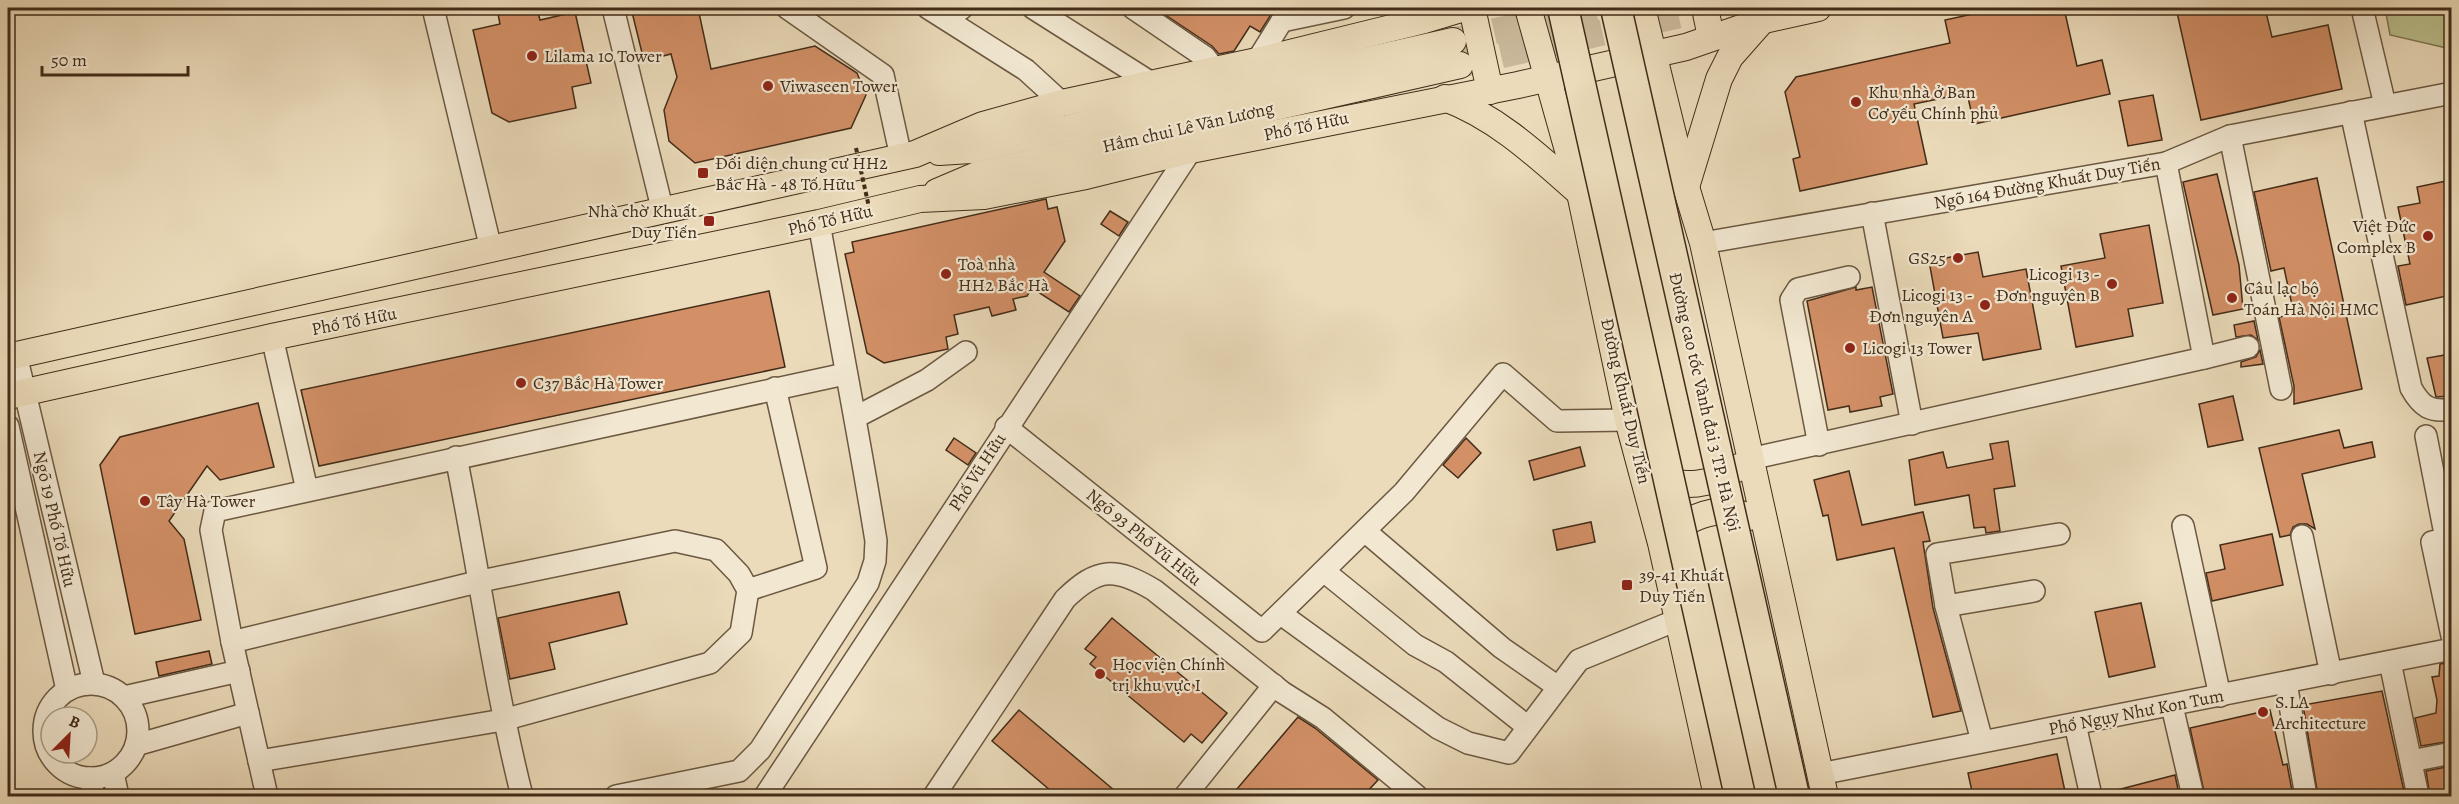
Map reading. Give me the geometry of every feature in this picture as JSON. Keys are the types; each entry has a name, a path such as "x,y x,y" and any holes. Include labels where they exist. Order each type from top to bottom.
{"highway":[{"path":"1563,8 1740,796"},
{"name":"Đường cao tốc Vành đai 3 TP. Hà Nội","path":"1616,8 1794,796"}],"main road":[{"path":"12,356 663,212 908,155 983,125 1062,103 1257,61 1429,14 1464,8"},
{"path":"1472,8 1490,91"},
{"name":"Đường Khuất Duy Tiến","path":"1528,8 1580,193 1628,420 1661,543 1717,796"},
{"path":"1642,8 1686,187 1703,243 1822,785"},
{"path":"1705,8 1711,37"},
{"name":"Phố Tố Hữu","path":"16,394 272,337 819,223 920,199 984,196 1086,176 1191,150 1445,98 1490,91 1653,55 1764,20 1818,8"},
{"path":"1686,187 1713,99 1730,57 1764,20"},
{"name":"Hầm chui Lê Văn Lương","path":"908,155 971,150 1457,53 978,175 920,199"},
{"path":"1445,98 1467,106 1507,132 1580,193"},
{"path":"1642,478 1682,485 1706,484 1728,475 1750,459"},
{"path":"1661,543 1677,527 1697,516 1715,511 1739,513 1766,524"}],"street":[{"path":"433,8 490,249"},
{"path":"613,8 663,212"},
{"path":"787,8 883,75 908,155"},
{"path":"928,8 1026,70 1062,103"},
{"path":"1033,8 1153,84"},
{"path":"1133,8 1205,57 1215,70"},
{"path":"1257,61 1286,14 1344,8"},
{"path":"2362,8 2385,105"},
{"name":"Ngõ 164 Đường Khuất Duy Tiến","path":"1703,243 2166,163 2230,136 2451,93"},
{"path":"2351,112 2411,388 2423,406 2430,410 2451,409"},
{"path":"2230,136 2281,389"},
{"name":"Phố Vũ Hữu","path":"765,796 1006,427 1191,150"},
{"path":"2166,163 2204,358"},
{"path":"1872,213 1912,424"},
{"path":"616,796 739,771 760,750 853,610 868,583 875,561 876,541 856,417 819,223"},
{"path":"1819,445 1791,300 1798,290 1849,277"},
{"path":"272,337 307,490"},
{"path":"1750,459 2248,347"},
{"path":"856,417 927,380 966,352"},
{"name":"Ngõ 19 Phố Tố Hữu","path":"12,356 16,394 94,683"},
{"path":"267,796 238,671 211,530 215,511 846,374"},
{"path":"1628,420 1557,422 1503,374 1404,492 1281,614 1438,728 1468,743 1509,753 1579,660 1677,620"},
{"path":"748,590 816,568 775,388"},
{"name":"Ngõ 19 Phố Tố Hữu","path":"8,426 67,690"},
{"name":"Ngõ 93 Phố Vũ Hữu","path":"1006,427 1262,631 1281,614"},
{"path":"2426,436 2446,539 2432,542 2451,636"},
{"path":"456,457 481,582 503,720 522,796"},
{"path":"2182,526 2220,696"},
{"path":"1366,532 1502,648 1558,687"},
{"path":"1982,741 1946,606 1937,554 2059,534"},
{"path":"2302,536 2331,675"},
{"path":"232,642 481,582 675,541 716,550 739,574 748,590 741,633 710,663 503,720 259,761"},
{"path":"1325,572 1415,645 1446,662 1528,727"},
{"path":"934,796 1065,599 1085,579 1109,573 1133,577 1154,590 1274,685 1323,718 1411,794"},
{"path":"1946,606 2034,591"},
{"name":"Phố Ngụy Như Kon Tum","path":"1822,785 1982,741 2331,675 2451,649"},
{"path":"2390,662 2418,796"},
{"path":"124,697 238,671"},
{"path":"94,683 110,688 124,697 137,719 136,745 131,756 113,773 92,787 61,767 51,756 45,742 44,727 47,712 55,699 67,690 94,683"},
{"path":"2286,683 2306,796"},
{"path":"1185,796 1274,685"},
{"path":"2172,706 2193,796"},
{"path":"136,745 248,713"},
{"path":"2075,724 2091,796"},
{"path":"2411,761 2451,753"},
{"path":"113,773 118,796"}],"path":[{"path":"856,148 872,221"}],"green space":[{"path":"2385,8 2451,8 2451,49 2390,35"}],"building":[{"name":"Lilama 10 Tower","path":"537,8 540,20 575,12 591,83 572,87 576,108 509,122 492,113 473,30 500,24 498,14"},
{"name":"Viwaseen Tower","path":"631,8 698,8 711,69 815,46 857,73 866,95 851,128 695,163 669,141 664,110 677,77 671,54 644,61"},
{"path":"1155,8 1275,8 1260,32 1250,26 1234,51 1219,54 1212,46"},
{"name":"Khu nhà ở Ban Cơ yếu Chính phủ","path":"2000,8 2064,8 2077,66 2102,60 2110,94 1974,124 1967,93 1914,104 1927,164 1800,191 1793,159 1800,157 1785,92 1796,77 1950,43 1945,20"},
{"path":"2176,8 2265,8 2272,37 2328,25 2342,89 2201,120"},
{"path":"2153,95 2162,140 2128,146 2119,101"},
{"path":"2217,174 2239,265 2243,309 2213,315 2183,182"},
{"path":"2317,178 2362,389 2294,404 2294,386 2279,317 2294,314 2284,268 2271,271 2254,192"},
{"name":"Việt Đức Complex B","path":"2451,180 2451,295 2406,305 2398,266 2410,264 2398,207 2420,203 2417,187"},
{"name":"Toà nhà HH2 Bắc Hà","path":"1046,199 1048,209 1057,207 1065,241 1044,272 1080,296 1069,312 1032,288 1027,296 1013,299 1016,310 992,316 989,307 954,315 958,334 946,337 948,349 884,363 867,353 845,254 854,252 852,242"},
{"path":"1110,211 1128,222 1119,236 1101,224"},
{"name":"Licogi 13 - Đơn nguyên B","path":"2149,225 2163,303 2128,309 2133,336 2076,347 2061,266 2105,258 2100,234"},
{"name":"Licogi 13 - Đơn nguyên A","path":"1978,252 1983,277 2026,269 2041,349 1983,360 1978,333 1943,338 1929,261"},
{"name":"Licogi 13 Tower","path":"1856,287 1856,290 1872,287 1893,394 1880,397 1882,406 1850,412 1849,406 1828,410 1807,301"},
{"name":"C37 Bắc Hà Tower","path":"769,291 785,367 319,466 301,390"},
{"path":"2254,321 2258,340 2251,335 2236,337 2234,325"},
{"path":"2260,350 2263,364 2241,367 2241,362 2256,357"},
{"path":"2451,354 2451,396 2436,397 2427,358"},
{"path":"2233,396 2243,440 2208,447 2199,404"},
{"name":"Tây Hà Tower","path":"258,403 274,467 220,480 207,466 169,521 184,539 201,620 135,634 100,465 120,437"},
{"path":"2339,430 2344,448 2372,442 2375,457 2302,474 2315,529 2307,524 2299,524 2293,527 2290,535 2280,537 2259,448"},
{"path":"954,438 976,453 968,465 946,450"},
{"path":"1466,438 1481,453 1458,478 1443,465"},
{"path":"2008,441 2015,486 1994,489 2000,531 1986,533 1985,527 1974,528 1969,495 1915,505 1909,460 1943,452 1947,468 1993,459 1990,444"},
{"path":"1580,447 1585,466 1534,480 1529,461"},
{"path":"1849,471 1862,525 1923,512 1930,541 1923,542 1933,608 1961,711 1933,717 1894,548 1837,560 1828,515 1823,516 1814,480"},
{"path":"1591,522 1595,542 1557,550 1553,530"},
{"path":"2272,534 2283,585 2212,601 2206,573 2225,569 2220,545"},
{"path":"619,592 627,624 549,643 555,669 510,679 498,618"},
{"path":"2141,603 2155,667 2109,677 2095,612"},
{"path":"1112,618 1227,713 1202,743 1191,734 1184,742 1090,664 1096,657 1085,649"},
{"path":"209,651 212,664 159,676 156,662"},
{"path":"2451,663 2451,741 2421,746 2415,718 2436,713 2437,700 2432,677 2439,676 2440,664"},
{"path":"2382,691 2405,796 2318,796 2303,705"},
{"path":"1019,710 1121,796 1057,796 992,741"},
{"path":"2270,710 2283,765 2287,764 2293,796 2205,796 2190,728"},
{"path":"1298,717 1315,728 1378,780 1363,796 1231,796"},
{"path":"2057,754 2066,796 1973,796 1968,773"},
{"path":"2451,766 2451,785 2448,785 2450,794 2430,796 2426,771"},
{"path":"2175,775 2179,794 2114,796 2113,791"}],"tunnel":[{"path":"1456,40 1596,8"},
{"path":"1463,64 1711,8"}],"place":[{"name":"Lilama 10 Tower","path":"532,56"},
{"name":"Viwaseen Tower","path":"768,86"},
{"name":"Khu nhà ở Ban Cơ yếu Chính phủ","path":"1856,102"},
{"name":"Đối diện chung cư HH2 Bắc Hà - 48 Tố Hữu","path":"703,173"},
{"name":"Nhà chờ Khuất Duy Tiến","path":"709,221"},
{"name":"Việt Đức Complex B","path":"2428,236"},
{"name":"GS25","path":"1958,258"},
{"name":"Toà nhà HH2 Bắc Hà","path":"946,274"},
{"name":"Licogi 13 - Đơn nguyên B","path":"2112,284"},
{"name":"Câu lạc bộ Toán Hà Nội HMC","path":"2232,298"},
{"name":"Licogi 13 - Đơn nguyên A","path":"1985,305"},
{"name":"Licogi 13 Tower","path":"1850,348"},
{"name":"C37 Bắc Hà Tower","path":"521,383"},
{"name":"Tây Hà Tower","path":"145,501"},
{"name":"39-41 Khuất Duy Tiến","path":"1627,585"},
{"name":"Học viện Chính trị khu vực I","path":"1100,674"},
{"name":"S.LA Architecture","path":"2263,712"}]}
